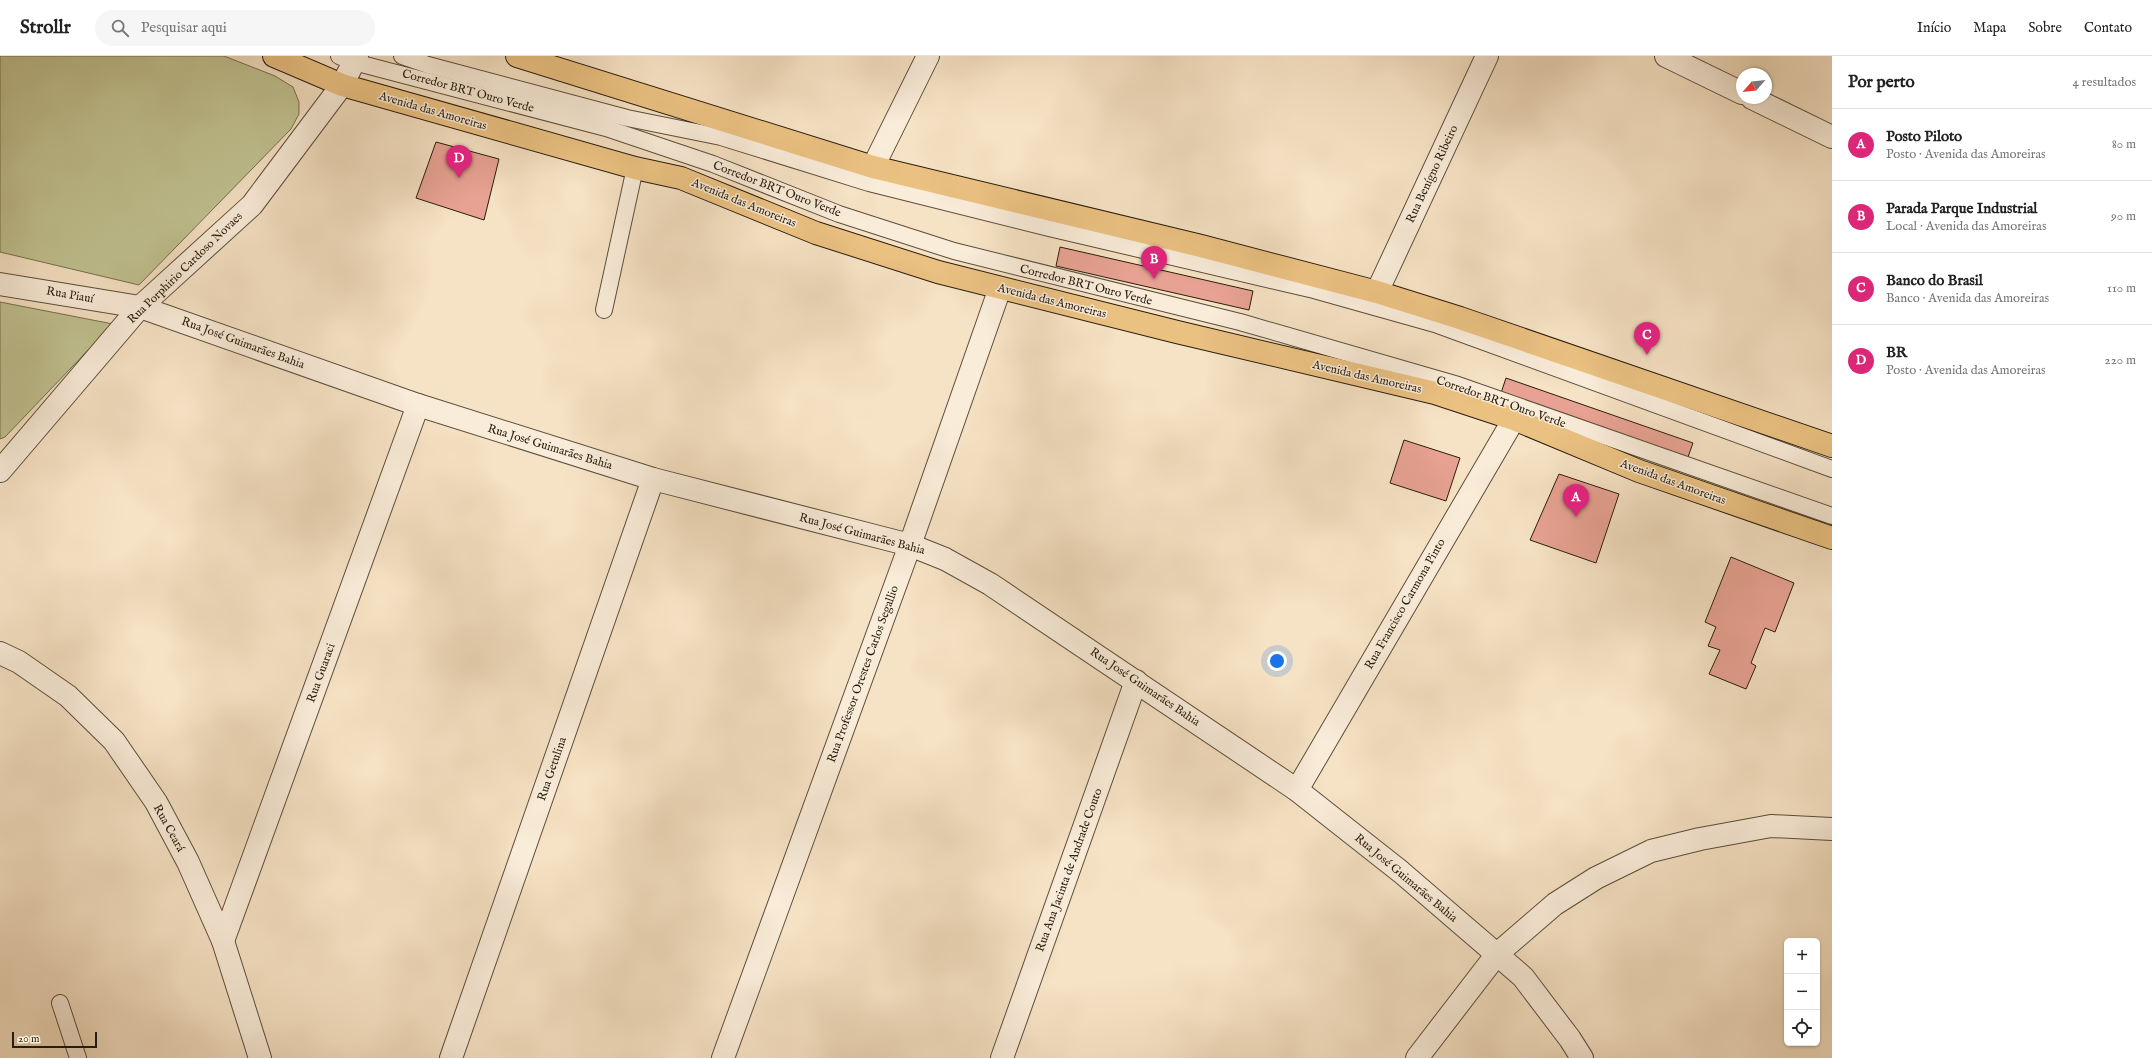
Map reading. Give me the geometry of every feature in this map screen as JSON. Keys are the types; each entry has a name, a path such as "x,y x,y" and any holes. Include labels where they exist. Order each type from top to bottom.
{"main road":[{"name":"Avenida das Amoreiras","path":"274,56 342,85 635,168 681,178 816,233 938,272 1435,393 1514,419 1639,471 1832,538"},
{"path":"518,56 874,167 1201,246 1377,292 1460,318 1832,446"}],"street":[{"path":"874,167 928,56"},
{"name":"Rua Benígno Ribeiro","path":"1377,292 1487,56"},
{"path":"1666,56 1736,90"},
{"name":"Rua Porphirio Cardoso Novaes","path":"0,471 140,307 252,205 342,85 350,58"},
{"path":"1764,104 1832,137"},
{"name":"Rua Piauí","path":"0,284 140,307"},
{"name":"Rua Professor Orestes Carlos Segallio","path":"723,1058 910,545 1000,288"},
{"name":"Rua José Guimarães Bahia","path":"140,307 418,405 653,479 910,545 945,559 990,584 1297,790 1401,872 1523,977 1570,1039 1582,1058"},
{"name":"Rua Guaraci","path":"223,941 418,405"},
{"name":"Rua Francisco Carmona Pinto","path":"1297,790 1514,419"},
{"name":"Rua Getulina","path":"451,1058 653,479"},
{"name":"Rua Ceará","path":"0,653 19,662 68,696 114,741 159,809 188,862 223,941 260,1058"},
{"name":"Rua Ana Jacinta de Andrade Couto","path":"1002,1058 1136,681"},
{"path":"1417,1058 1497,954 1555,904 1596,878 1651,851 1700,839 1771,826 1832,829"}],"lane":[{"name":"Corredor BRT Ouro Verde","path":"402,56 428,65 627,118 721,137 869,183 1049,228 1314,290 1427,322 1593,380 1832,469"},
{"name":"Corredor BRT Ouro Verde","path":"350,58 606,128 713,164 839,214 954,251 1240,322 1334,351 1458,385 1832,516"},
{"path":"604,310 635,168"},
{"path":"60,1003 78,1058"}],"green space":[{"path":"0,56 224,56 275,76 293,87 299,102 299,114 291,129 139,285 0,252"},
{"path":"0,302 113,324 5,437 0,439"}],"building":[{"path":"436,142 499,159 484,220 416,198"},
{"path":"1060,247 1253,291 1249,310 1056,266"},
{"path":"1506,378 1693,443 1688,457 1501,393"},
{"path":"1404,440 1460,458 1446,501 1390,483"},
{"path":"1559,474 1619,494 1596,563 1530,540"},
{"path":"1731,557 1794,583 1775,632 1765,628 1751,663 1756,666 1746,689 1709,674 1720,650 1708,646 1716,627 1705,622"}],"place":[{"name":"BR","path":"459,178"},
{"name":"Parada Parque Industrial","path":"1154,279"},
{"name":"Banco do Brasil","path":"1647,355"},
{"name":"Posto Piloto","path":"1576,517"}]}
